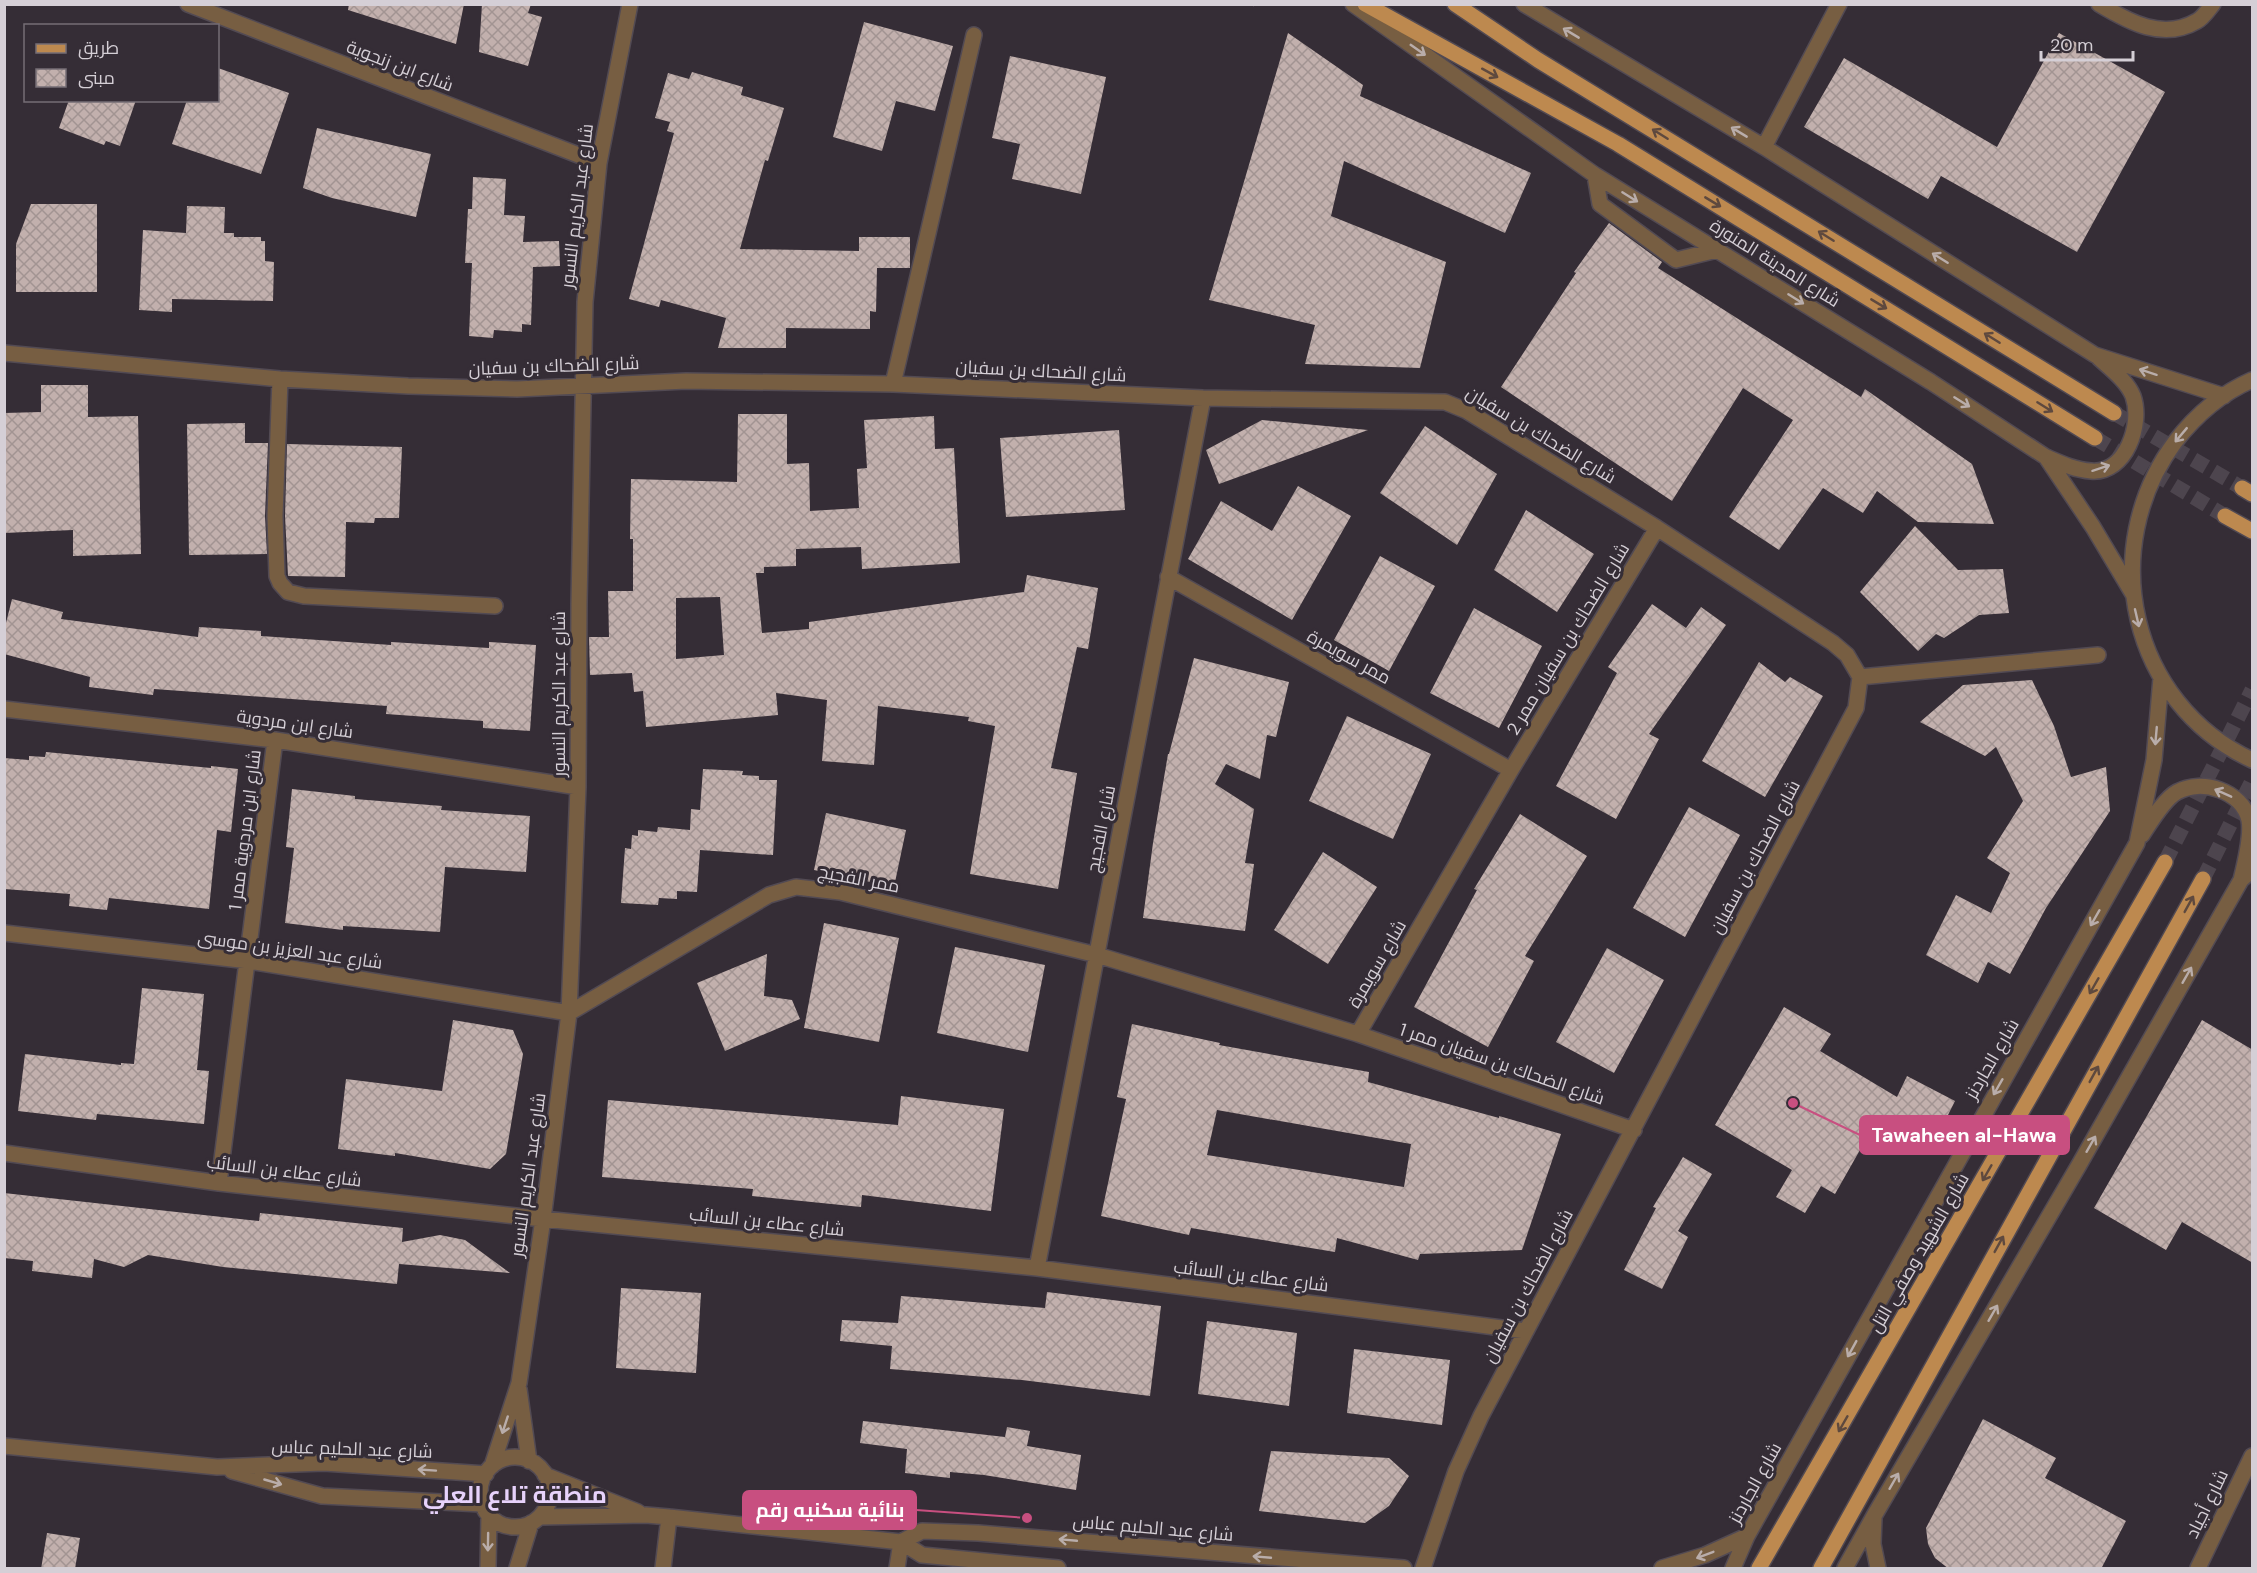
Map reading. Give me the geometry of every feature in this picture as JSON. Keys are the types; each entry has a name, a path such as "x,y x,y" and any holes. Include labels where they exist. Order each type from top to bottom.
{"main road":[{"name":"شارع المدينة المنورة","path":"1365,4 1618,144 2095,438"},
{"path":"1455,4 1538,60 2114,413"},
{"path":"2225,516 2253,531"},
{"name":"شارع الشهيد وصفي التل","path":"1759,1569 2165,862"},
{"path":"1821,1569 2203,879"}],"street":[{"name":"شارع ابن زنجوية","path":"188,4 599,163"},
{"name":"شارع عبد الكريم النسور","path":"489,1470 519,1383 543,1219 569,1013 578,786 585,302 599,163 630,4"},
{"name":"شارع المدينة المنورة","path":"1353,4 1595,175 1931,382 2046,457 2133,594"},
{"path":"1524,4 1764,147 2095,355 2114,371 2133,397 2135,407 2130,445 2116,461 2106,468 2092,472 2046,457"},
{"path":"1764,147 1839,4"},
{"path":"2099,4 2121,17 2150,29 2178,29 2198,21 2213,4"},
{"path":"892,384 974,35"},
{"path":"1595,175 1599,204 1676,260 1717,250"},
{"name":"شارع الضحاك بن سفيان","path":"4,353 280,379 517,389 686,381 892,384 1203,398 1445,402 1467,411 1657,528 1833,643 1847,655 1860,677 1856,708 1481,1416 1456,1471 1423,1569"},
{"path":"2095,355 2224,396"},
{"path":"280,379 275,526 277,576 284,589 304,596 495,606"},
{"path":"2253,380 2224,396 2201,413 2164,457 2140,509 2131,565 2133,594 2142,637 2161,678 2179,703 2200,725 2223,744 2253,760"},
{"name":"شارع الفجيج","path":"1037,1268 1203,398"},
{"name":"شارع الضحاك بن سفيان ممر 2","path":"1511,770 1657,528"},
{"name":"ممر سويمرة","path":"1168,577 1511,770"},
{"path":"1860,677 2098,655"},
{"name":"شارع الجاردنز","path":"1733,1569 1747,1536 2137,843 2154,760 2161,678"},
{"name":"شارع ابن مردوية","path":"4,709 275,740 578,786"},
{"name":"شارع ابن مردوية ممر 1","path":"219,1183 249,961 275,740"},
{"name":"شارع سويمرة","path":"1097,955 1358,1034 1511,770"},
{"path":"1845,1569 2247,875 2249,822 2240,803 2224,791 2199,787 2175,793 2155,816 2137,843"},
{"name":"ممر الفجيج","path":"569,1013 769,895 796,887 840,892 1097,955"},
{"name":"شارع عبد العزيز بن موسى","path":"4,933 249,961 569,1013"},
{"name":"شارع الضحاك بن سفيان ممر 1","path":"1358,1034 1634,1130"},
{"name":"شارع عطاء بن السائب","path":"4,1153 219,1183 543,1219 1037,1268 1526,1331"},
{"name":"شارع عبد الكريم النسور","path":"519,1383 529,1461"},
{"name":"شارع عبد الحليم عباس","path":"4,1446 217,1467 324,1463 489,1470"},
{"name":"شارع أجياد","path":"2198,1569 2253,1456"},
{"path":"488,1569 481,1483 489,1470 509,1458 519,1458 538,1466 545,1475 549,1485 549,1497 546,1508 535,1520 517,1569"},
{"name":"شارع عبد الحليم عباس","path":"217,1467 321,1496 485,1510"},
{"name":"شارع عبد الحليم عباس","path":"545,1475 646,1515"},
{"path":"485,1510 497,1523 508,1527 520,1527 535,1520"},
{"name":"شارع عبد الحليم عباس","path":"535,1520 646,1515 669,1517 901,1542 922,1555 1058,1569"},
{"path":"1874,1516 1873,1544 1878,1569"},
{"path":"663,1569 669,1517"},
{"name":"شارع عبد الحليم عباس","path":"901,1542 922,1531 978,1533 1404,1569"},
{"path":"1662,1569 1705,1555 1747,1536"},
{"path":"897,1569 901,1542"}],"building":[{"path":"349,4 464,4 456,44 348,10"},
{"path":"482,4 531,4 528,13 542,17 528,66 479,52"},
{"path":"864,22 953,46 935,111 896,101 882,151 833,137"},
{"path":"1288,33 1363,85 1360,96 1531,173 1505,233 1344,161 1331,216 1446,262 1420,368 1305,364 1315,325 1209,300"},
{"path":"2059,33 2165,92 2077,252 1941,176 1928,199 1804,127 1844,58 1997,147"},
{"path":"1010,56 1106,77 1081,194 1012,179 1020,144 992,138"},
{"path":"219,68 289,93 261,174 172,144 186,102 219,102"},
{"path":"692,72 743,87 741,95 784,108 768,161 765,160 740,249 859,251 859,237 910,237 910,268 877,268 876,312 870,311 870,329 786,328 786,348 718,348 726,318 661,300 659,307 629,299 674,133 667,131 670,122 655,118 668,73 689,79"},
{"path":"68,102 135,102 120,146 106,141 104,145 59,128"},
{"path":"317,128 431,154 416,217 332,198 303,188"},
{"path":"473,177 506,179 504,215 525,216 523,242 559,241 560,266 533,267 531,325 522,324 522,332 494,330 493,338 469,336 472,263 465,263 468,209 472,209"},
{"path":"31,204 97,204 97,292 16,292 16,244"},
{"path":"187,206 225,207 224,233 234,233 234,237 261,237 261,241 265,241 265,261 274,262 273,301 172,299 172,312 139,310 143,230 186,233"},
{"path":"1609,223 1662,262 1658,268 1861,397 1865,389 1972,464 1994,524 1918,522 1877,491 1863,513 1823,488 1779,550 1729,517 1793,420 1743,388 1672,501 1501,387 1576,273 1574,272"},
{"path":"41,385 88,385 88,417 138,416 141,554 73,556 73,530 4,533 4,413 41,412"},
{"path":"738,414 787,414 787,464 809,463 810,511 859,508 857,469 867,468 864,420 934,416 935,449 954,448 960,563 862,569 861,547 796,549 796,566 764,567 764,573 756,573 762,633 809,629 809,622 1024,592 1027,575 1098,588 1088,649 1077,647 1051,768 1077,773 1058,889 970,874 995,726 968,721 969,717 878,706 874,765 822,761 827,700 776,693 778,715 646,727 643,691 634,692 632,673 590,675 589,637 609,637 608,591 633,591 633,539 630,539 631,479 737,482","holes":["720,597 724,655 676,659 676,598"]},
{"path":"1262,420 1368,430 1219,484 1206,450"},
{"path":"245,423 245,443 268,443 265,516 267,554 189,555 187,424"},
{"path":"1425,426 1497,474 1457,545 1380,493"},
{"path":"1119,430 1125,510 1006,517 1000,438"},
{"path":"287,444 402,447 399,518 375,518 374,523 346,522 345,577 288,576 285,516"},
{"path":"1298,486 1351,516 1292,620 1188,559 1221,501 1272,531"},
{"path":"1526,510 1594,554 1557,612 1494,570"},
{"path":"1915,526 1958,570 2003,569 2009,613 1979,615 1944,638 1936,634 1918,651 1860,592"},
{"path":"1380,556 1435,586 1389,671 1334,640"},
{"path":"12,599 63,612 61,619 198,637 199,627 261,631 261,636 391,645 391,642 489,648 489,642 536,645 530,731 483,728 483,721 386,714 387,706 154,689 153,695 89,687 90,677 4,654 4,631"},
{"path":"1652,604 1686,628 1701,607 1726,625 1649,734 1659,739 1616,819 1556,786 1617,673 1608,667"},
{"path":"1474,608 1542,646 1499,728 1430,693"},
{"path":"1194,658 1289,682 1276,737 1267,735 1260,779 1226,764 1215,784 1254,809 1245,863 1254,864 1245,931 1143,918 1168,754"},
{"path":"1759,662 1785,682 1790,677 1823,696 1765,797 1702,761"},
{"path":"2032,680 2054,726 2071,777 2106,767 2110,811 2046,908 2010,974 1988,962 1978,983 1926,955 1956,895 1991,913 2010,873 1987,858 2023,801 1996,747 1985,756 1920,722 1963,685"},
{"path":"1347,716 1431,754 1393,839 1309,801"},
{"path":"46,752 238,769 231,832 217,830 209,909 109,898 107,910 69,906 70,894 4,889 4,758 29,760 29,756 45,757"},
{"path":"703,769 743,771 742,775 759,776 759,780 777,780 773,855 700,850 697,892 677,891 677,899 659,898 658,905 621,903 625,848 631,849 632,835 638,836 638,830 657,832 658,827 690,830 691,809 700,810"},
{"path":"292,789 355,796 355,799 442,806 441,810 530,816 526,872 445,867 440,932 343,926 343,930 285,923 294,848 286,847"},
{"path":"1689,807 1740,835 1685,937 1633,908"},
{"path":"826,813 906,830 894,887 814,870"},
{"path":"1520,814 1587,856 1525,956 1534,961 1488,1047 1414,1007 1477,890 1474,889"},
{"path":"1323,852 1377,887 1328,964 1274,930"},
{"path":"824,923 899,938 879,1042 804,1028"},
{"path":"955,947 1045,965 1028,1052 937,1033"},
{"path":"1607,948 1664,980 1614,1073 1556,1042"},
{"path":"767,954 764,996 792,1000 800,1019 725,1051 697,983"},
{"path":"142,988 204,994 197,1070 209,1071 204,1124 97,1114 96,1120 18,1111 25,1054 121,1065 121,1063 134,1064"},
{"path":"1784,1007 1831,1034 1820,1051 1897,1097 1907,1076 1955,1101 1928,1155 1873,1127 1835,1194 1821,1186 1805,1213 1776,1197 1792,1170 1715,1125"},
{"path":"453,1020 513,1030 523,1054 506,1154 490,1169 395,1153 395,1156 338,1149 346,1079 442,1091"},
{"path":"2202,1020 2253,1050 2253,1263 2182,1222 2166,1250 2094,1208"},
{"path":"1132,1024 1220,1043 1219,1045 1369,1072 1368,1082 1561,1134 1522,1250 1420,1254 1418,1260 1337,1238 1335,1252 1191,1228 1189,1235 1101,1216 1126,1099 1117,1097","holes":["1217,1110 1411,1144 1404,1187 1207,1155"]},
{"path":"901,1096 1004,1109 991,1211 862,1195 861,1207 752,1196 753,1189 602,1177 608,1100 898,1125"},
{"path":"1683,1157 1712,1174 1678,1231 1688,1237 1662,1289 1624,1270 1656,1208 1653,1207"},
{"path":"4,1193 259,1221 260,1213 403,1228 402,1242 440,1235 465,1240 510,1273 399,1264 397,1284 223,1267 148,1255 124,1267 94,1259 92,1278 32,1271 33,1261 4,1258"},
{"path":"621,1288 701,1293 696,1373 616,1368"},
{"path":"1047,1292 1161,1306 1150,1396 1022,1380 890,1369 892,1346 840,1341 842,1320 898,1323 901,1296 1045,1308"},
{"path":"1207,1321 1297,1333 1289,1406 1198,1394"},
{"path":"1354,1349 1450,1360 1442,1425 1347,1413"},
{"path":"1983,1419 2056,1458 2045,1478 2126,1521 2101,1569 1949,1569 1935,1558 1928,1544 1926,1528"},
{"path":"863,1421 1005,1437 1007,1427 1030,1431 1027,1446 1081,1455 1076,1490 984,1475 950,1472 950,1478 905,1473 907,1449 860,1443"},
{"path":"1271,1451 1389,1458 1409,1476 1389,1506 1365,1523 1259,1511"},
{"path":"47,1533 80,1538 75,1569 41,1569"}],"tunnel":[{"path":"2114,413 2242,488"},
{"path":"2095,438 2225,516"},
{"path":"2165,862 2252,690"},
{"path":"2203,879 2252,781"}],"place":[{"name":"Tawaheen al-Hawa","path":"1793,1103"},
{"name":"بنائية سكنيه رقم","path":"1027,1518"}],"district":[{"name":"منطقة تلاع العلي","path":"515,1495"}]}
